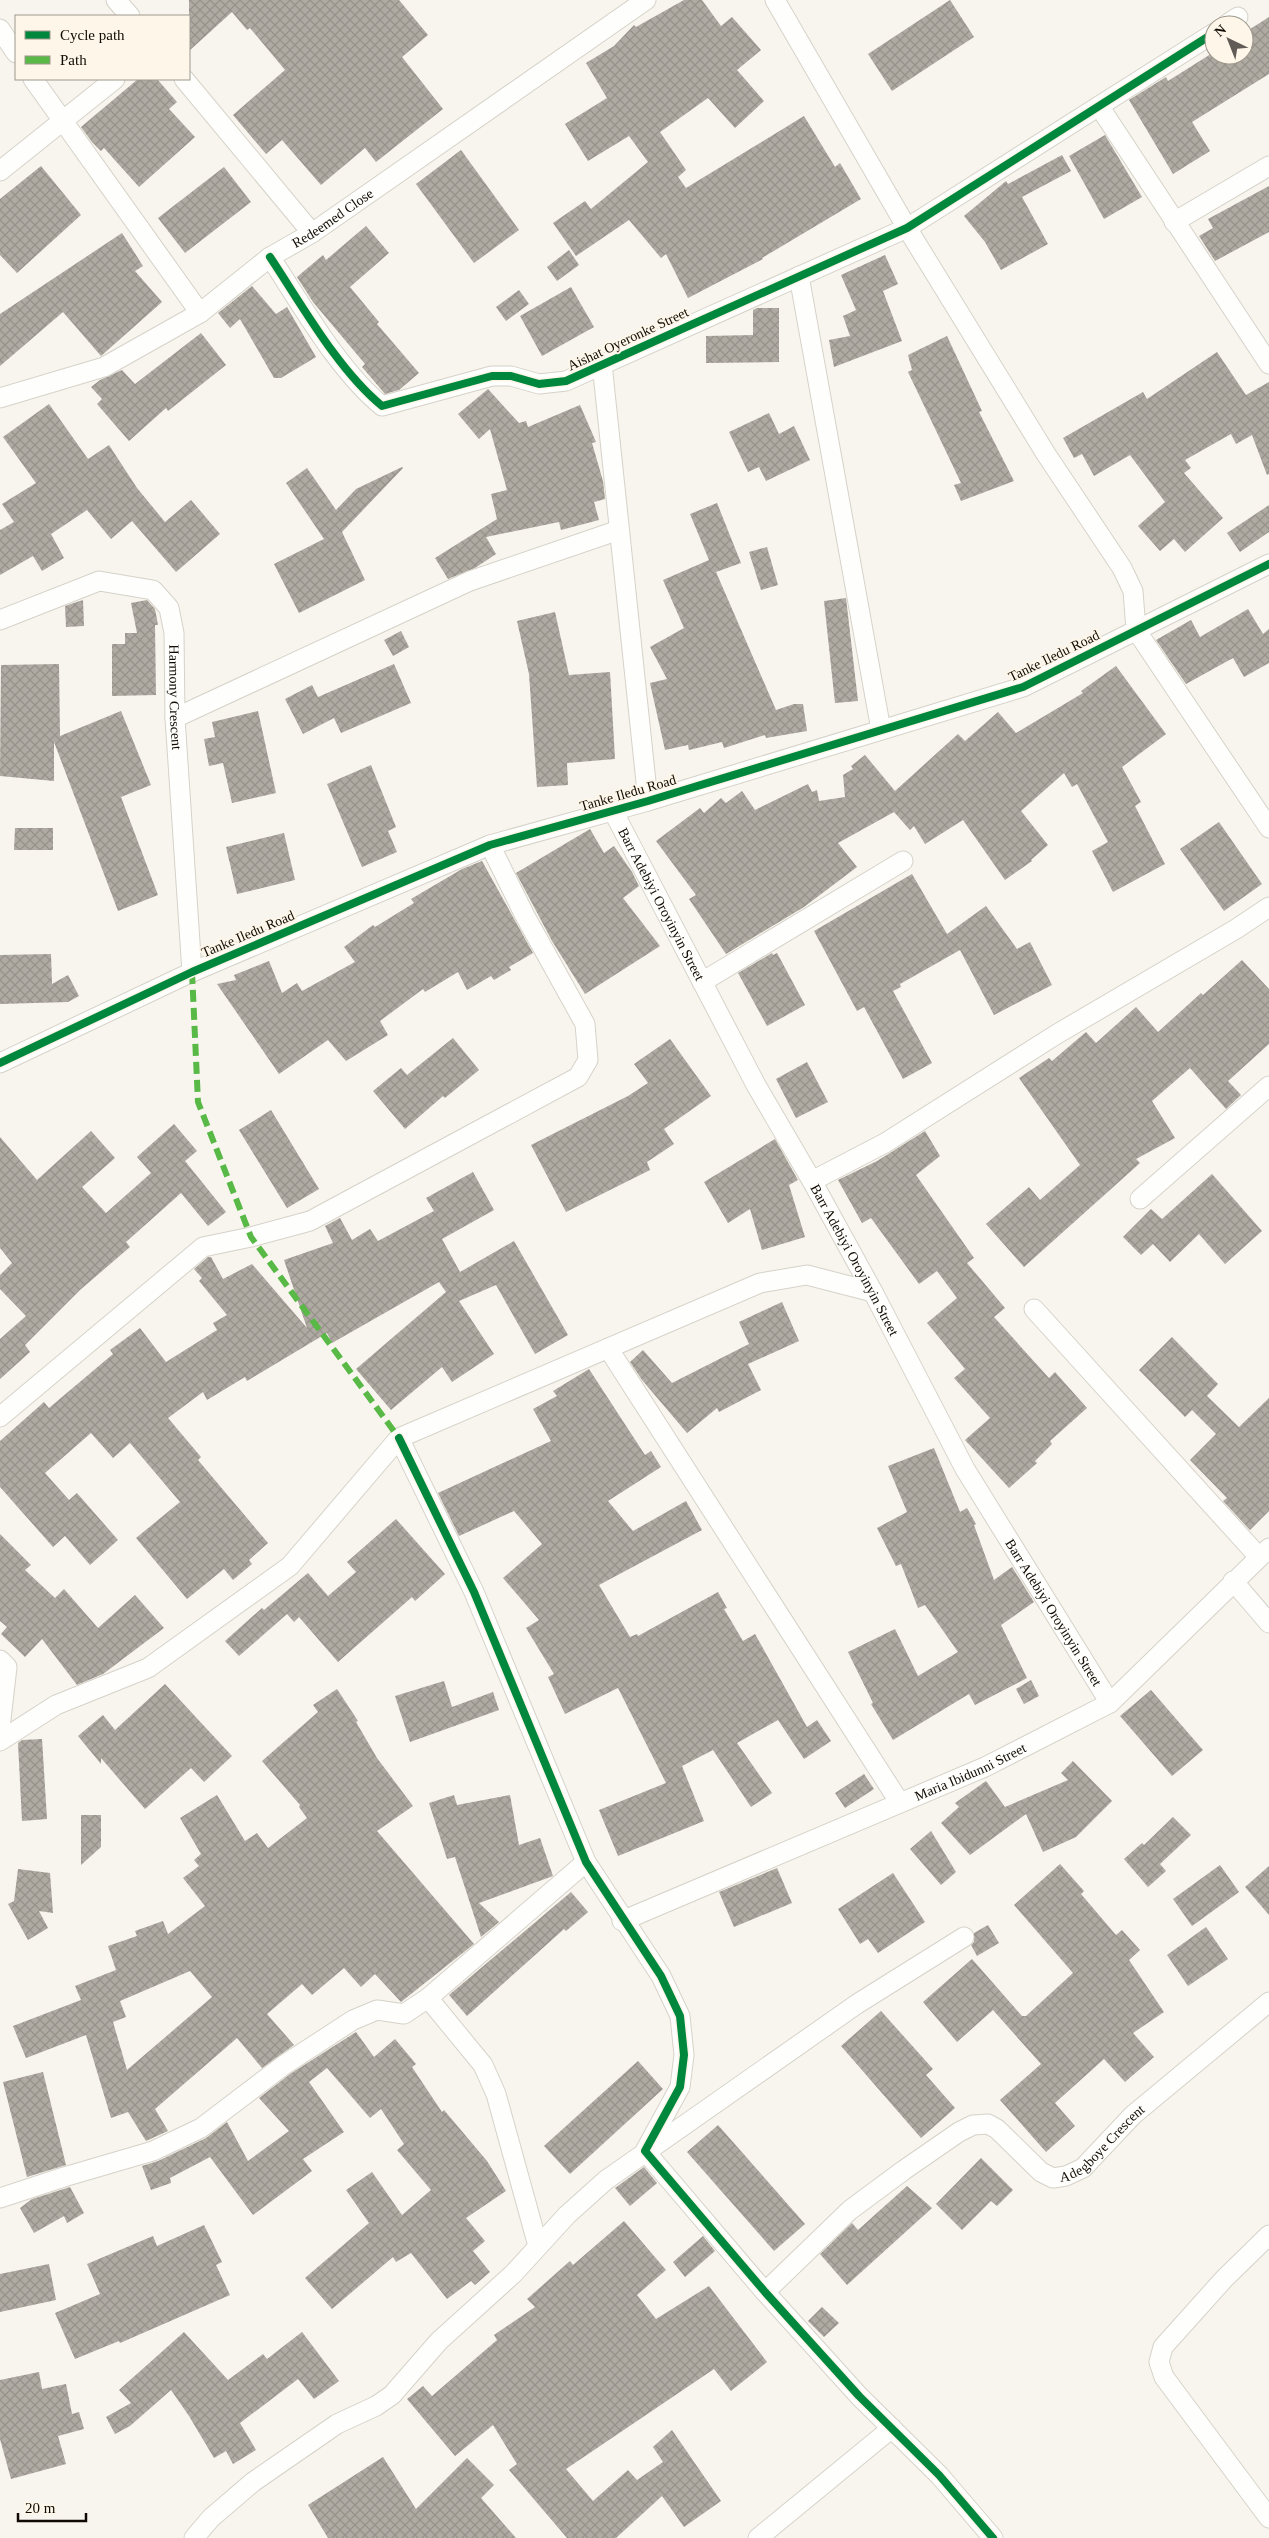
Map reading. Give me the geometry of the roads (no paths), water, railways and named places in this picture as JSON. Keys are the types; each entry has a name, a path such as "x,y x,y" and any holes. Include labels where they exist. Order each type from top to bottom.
{"street":[{"path":"116,0 129,15"},
{"name":"Redeemed Close","path":"0,398 104,367 200,313 270,257 312,233 646,0"},
{"path":"775,0 907,228 1046,454 1122,568 1133,591 1136,630 1269,828"},
{"path":"0,29 15,52"},
{"name":"Aishat Oyeronke Street","path":"270,257 320,333 367,394 382,406 492,376 511,376 539,384 566,381 907,228 986,175 1204,39"},
{"path":"34,80 200,313"},
{"path":"0,171 114,80"},
{"path":"185,80 312,233"},
{"path":"1099,106 1269,364"},
{"path":"1174,222 1269,166"},
{"path":"799,276 881,730"},
{"path":"602,364 648,801"},
{"path":"175,718 470,581 619,530"},
{"name":"Tanke Iledu Road","path":"0,1063 192,972 490,845 648,801 1023,687 1269,564"},
{"name":"Harmony Crescent","path":"0,620 99,581 153,590 169,608 174,634 175,718 192,972"},
{"name":"Barr Adebiyi Oroyinyin Street","path":"613,811 756,1085 812,1181 964,1469 1110,1703"},
{"path":"0,1417 203,1247 251,1237 310,1221 578,1076 588,1060 585,1024 524,914 490,845"},
{"path":"702,982 903,861"},
{"path":"812,1181 885,1143 1057,1034 1236,929 1269,907"},
{"path":"1140,1199 1269,1086"},
{"path":"0,1741 56,1705 148,1668 290,1566 399,1438 760,1283 807,1275 872,1292"},
{"path":"1034,1309 1264,1553"},
{"path":"608,1348 900,1803"},
{"path":"399,1438 474,1592 586,1862 622,1921 661,1976 680,2016 684,2055 680,2087 645,2151"},
{"name":"Maria Ibidunni Street","path":"622,1921 986,1767 1110,1703 1233,1581 1264,1553"},
{"path":"1233,1581 1269,1622"},
{"path":"0,1660 7,1667 0,1728"},
{"path":"0,2198 64,2177 153,2152 201,2128 284,2064 353,2020 377,2010 404,2014 428,1998 586,1862"},
{"path":"194,2538 210,2518 253,2482 337,2424 376,2406 392,2395 438,2341 512,2274 574,2209 606,2180 857,2004 964,1937"},
{"path":"428,1998 484,2065 496,2094 538,2246"},
{"name":"Adegboye Crescent","path":"764,2292 850,2210 904,2170 959,2132 973,2125 988,2124 997,2128 1041,2172 1053,2178 1066,2176 1083,2168 1132,2115 1269,2002"},
{"path":"645,2151 764,2292 860,2396 939,2475 993,2538"},
{"path":"1269,2235 1224,2279 1164,2347 1158,2362 1164,2377 1269,2518"},
{"path":"758,2538 892,2428"}]}
